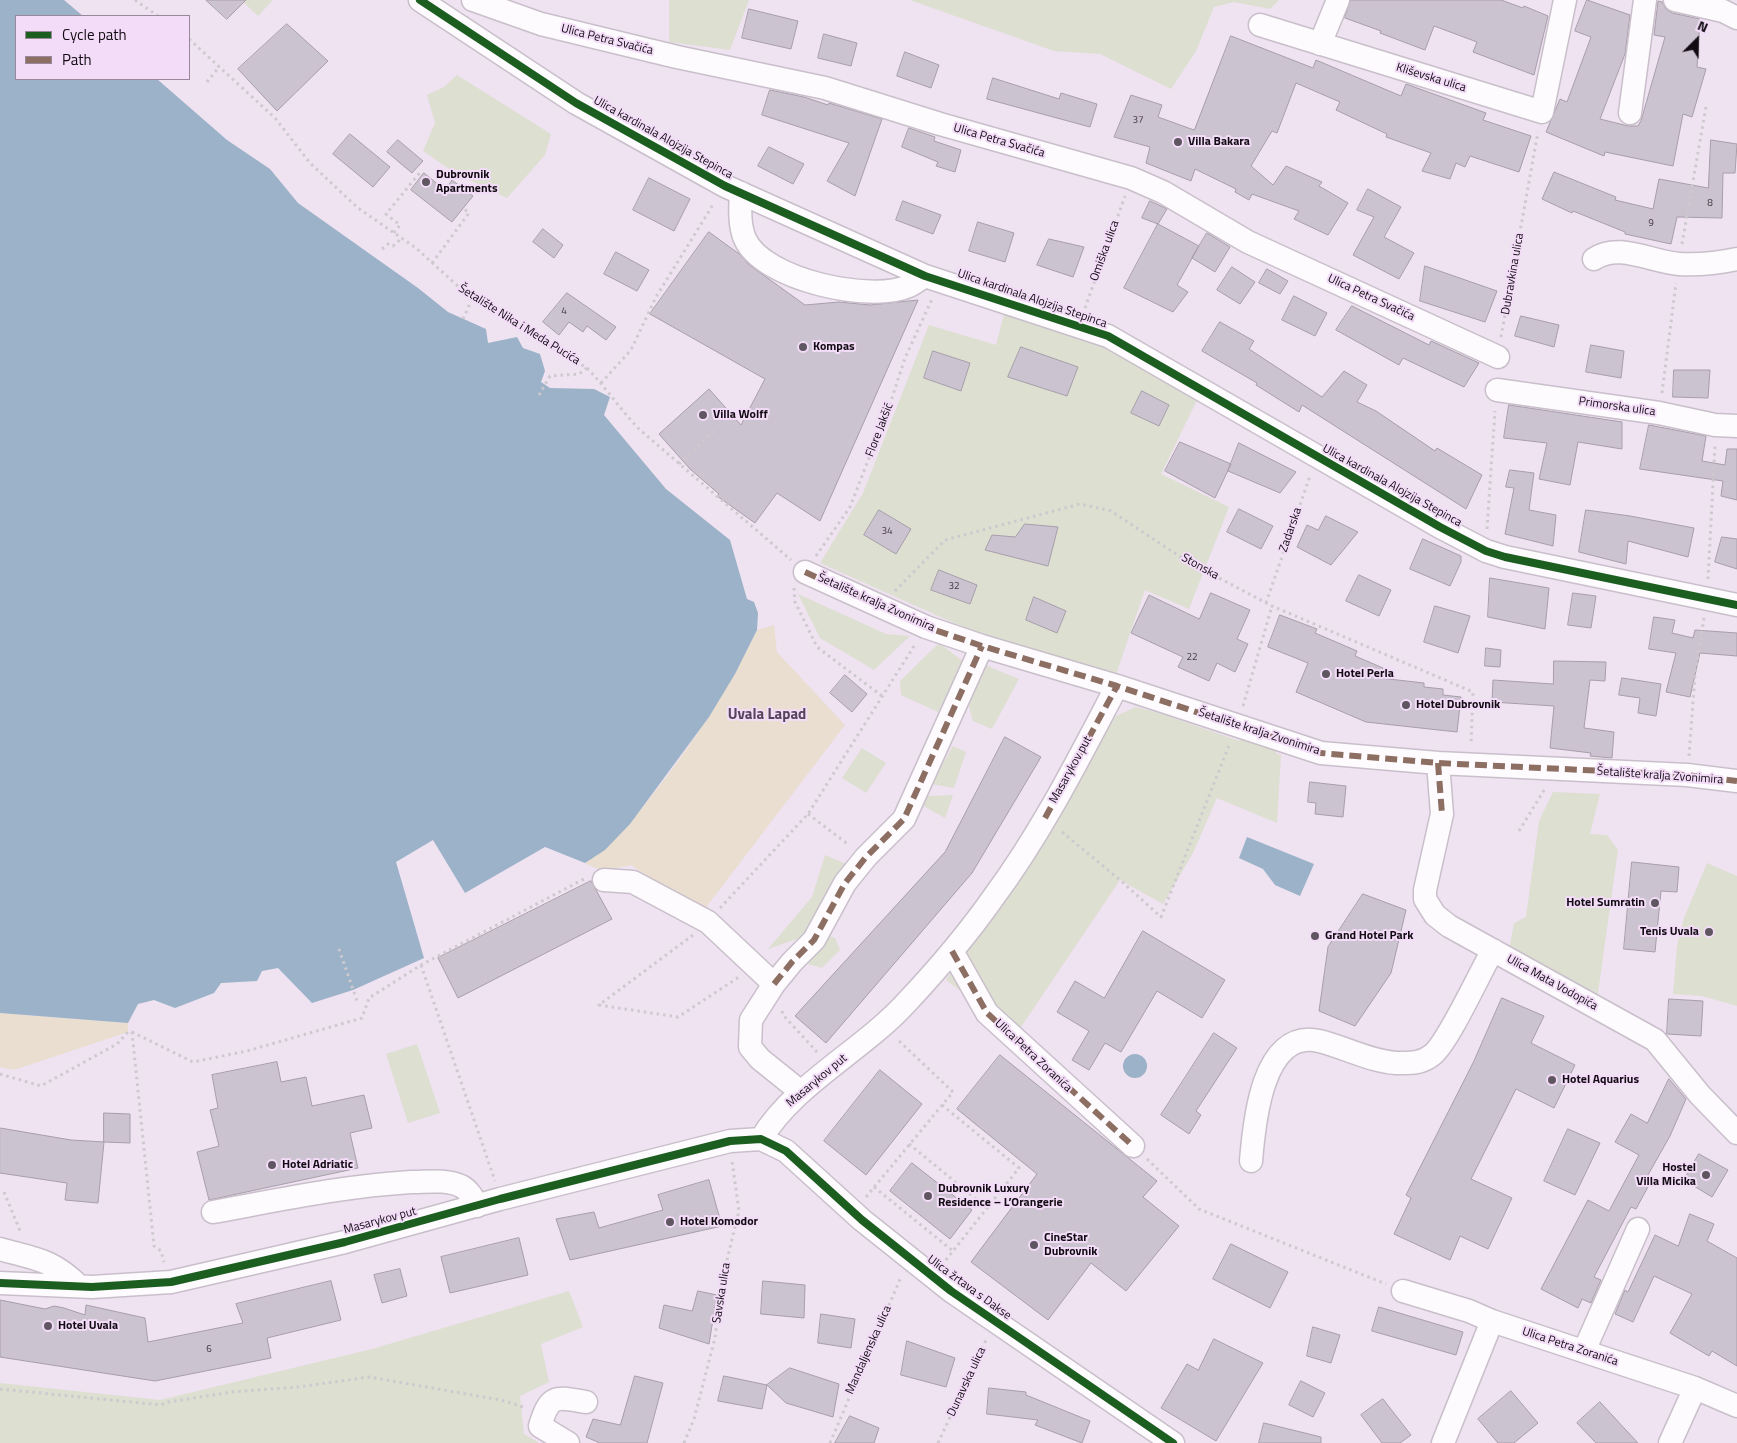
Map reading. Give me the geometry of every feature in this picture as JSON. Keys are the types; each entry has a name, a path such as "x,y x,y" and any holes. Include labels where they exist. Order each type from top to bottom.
{"street":[{"name":"Ulica kardinala Alojzija Stepinca","path":"420,0 576,103 733,190 933,278 1108,336 1316,457 1486,551 1616,582 1737,605"},
{"name":"Ulica Petra Svačića","path":"473,0 541,24 677,57 825,88 940,124 1131,178 1163,192 1248,242 1498,357"},
{"path":"1320,44 1338,0"},
{"path":"1542,112 1566,0"},
{"path":"1630,113 1645,0"},
{"path":"1675,0 1723,11 1737,18"},
{"name":"Kliševska ulica","path":"1260,25 1542,112"},
{"path":"733,190 745,239 754,252 769,263 803,281 836,289 889,290 909,287 933,278"},
{"path":"1594,259 1602,254 1618,252 1679,264 1737,259"},
{"name":"Primorska ulica","path":"1496,390 1659,414 1715,425 1737,426"},
{"name":"Šetalište kralja Zvonimira","path":"805,572 878,607 926,627 1237,724 1321,753 1438,763 1687,776 1737,781"},
{"path":"801,1092 760,1059 750,1048 751,1020 774,984 814,940 846,883 866,858 904,819 982,646"},
{"name":"Masarykov put","path":"0,1283 79,1286 148,1285 171,1282 345,1242 500,1199 730,1141 761,1139 771,1122 801,1092 883,1026 952,952 994,898 1045,818 1117,686"},
{"name":"Ulica Mata Vodopića","path":"1438,763 1442,814 1424,890 1428,908 1449,926 1655,1040 1700,1095 1737,1133"},
{"path":"604,880 633,882 708,922 774,984"},
{"path":"1250,1161 1254,1123 1270,1066 1281,1050 1296,1042 1316,1040 1386,1062 1419,1062 1440,1048 1493,950"},
{"name":"Ulica Petra Zoranića","path":"952,952 987,1013 1133,1146"},
{"name":"Ulica žrtava s Dakse","path":"761,1139 792,1156 909,1258 995,1322 1173,1443"},
{"path":"214,1212 344,1187 424,1182 451,1182 462,1186 468,1190 477,1206"},
{"path":"1584,1351 1638,1229"},
{"path":"0,1248 46,1260 65,1272 79,1286"},
{"name":"Ulica Petra Zoranića","path":"1403,1291 1469,1311 1492,1321 1695,1388 1737,1406"},
{"path":"1443,1443 1492,1321"},
{"path":"1670,1443 1695,1388"},
{"path":"568,1443 540,1426 544,1414 550,1401 558,1397 586,1402"}],"path":[{"path":"135,0 157,15"},
{"path":"207,82 219,67"},
{"path":"394,233 400,225 386,214 422,170"},
{"path":"601,383 631,350 656,297 733,190"},
{"path":"432,263 469,213 463,208"},
{"path":"382,249 388,244 392,246 402,238"},
{"path":"463,319 472,299"},
{"path":"539,395 550,376 579,374 587,368"},
{"path":"1486,551 1496,390"},
{"path":"679,464 714,431"},
{"path":"1045,818 1120,880 1161,917 1237,724 1272,606"},
{"path":"756,966 678,1017 599,1005 679,948 708,922 808,814 926,627"},
{"path":"1519,831 1556,770"},
{"path":"808,814 866,858"},
{"path":"0,1074 41,1086 117,1044 128,1032 132,1032 193,1062 247,1051 362,1018 369,998 421,965 586,878 604,880"},
{"path":"339,949 357,1001"},
{"path":"421,965 500,1199"},
{"path":"774,984 783,1015 833,1067"},
{"path":"854,1212 953,1092 883,1026"},
{"path":"132,1032 154,1246 161,1250 171,1282"},
{"path":"942,1105 1019,1168 945,1260"},
{"path":"910,1144 987,1208"},
{"path":"1133,1146 1199,1209 1403,1291"},
{"path":"874,1188 953,1251"},
{"path":"0,1389 161,1405 168,1402 232,1392 298,1387 369,1377 501,1400 544,1414"}],"shaded area":[{"path":"241,0 273,0 258,16"},
{"path":"669,0 749,0 730,50 669,42"},
{"path":"910,0 1279,0 1270,9 1234,2 1214,7 1196,51 1171,89 1100,54 1054,51"},
{"path":"457,75 551,134 545,155 507,198 455,173 423,151 435,123 427,95 444,87"},
{"path":"1006,306 1106,343 1199,396 1161,474 1229,507 1189,609 1145,590 1115,677 983,636 820,563 863,493 929,325 996,345"},
{"path":"798,594 886,634 910,636 874,670 820,638"},
{"path":"939,643 964,662 938,712 901,695 900,681"},
{"path":"985,665 1019,679 992,729 973,721 967,700"},
{"path":"1136,707 1162,714 1239,741 1240,737 1277,750 1276,753 1281,755 1277,823 1217,798 1193,853 1163,904 1120,880 1017,1033 946,980 1037,847 1116,716"},
{"path":"953,746 966,752 954,788 931,784"},
{"path":"862,748 886,763 866,793 842,778"},
{"path":"1553,792 1600,794 1590,834 1607,835 1618,850 1597,1000 1509,950 1514,923 1526,917 1539,821"},
{"path":"953,795 945,818 920,804 926,796"},
{"path":"825,855 846,864 811,934 768,949 812,897"},
{"name":"Tenis Uvala","path":"1707,863 1737,876 1737,1006 1702,996 1673,994 1677,946 1684,918"},
{"path":"824,934 835,938 840,950 822,968 808,964"},
{"path":"417,1044 440,1113 408,1123 386,1054"},
{"path":"569,1291 583,1327 541,1344 549,1382 520,1396 524,1434 539,1443 0,1443 0,1383 160,1400 372,1349"}],"sand":[{"path":"774,625 777,652 845,725 701,914 631,865 602,871 585,863 615,839 641,810 685,751 711,712 757,630"},
{"path":"0,1013 128,1023 128,1032 14,1070 0,1067"}],"water":[{"path":"0,0 64,0 82,15 15,15 15,80 158,80 227,140 270,169 298,203 418,288 448,312 486,329 488,343 517,337 523,348 540,354 545,371 541,382 550,388 594,389 610,397 604,415 666,489 730,540 747,599 754,602 758,613 757,630 735,674 709,717 630,824 605,850 585,863 545,847 465,893 433,840 396,862 424,958 353,990 312,1003 278,968 262,971 257,981 221,983 214,993 175,1008 154,1000 138,1004 128,1023 0,1013"},
{"path":"1247,837 1314,864 1300,896 1275,885 1263,869 1239,858"},
{"path":"1135,1054 1144,1057 1147,1066 1144,1075 1135,1078 1126,1075 1123,1066 1126,1057"}],"building":[{"path":"206,0 246,0 227,19"},
{"path":"1351,0 1501,0 1523,8 1524,6 1548,16 1534,75 1473,52 1477,42 1434,26 1425,50 1380,33 1381,31 1345,18"},
{"path":"1587,0 1630,15 1625,54 1600,119 1628,126 1638,126 1641,121 1665,37 1654,35 1658,1 1662,2 1666,9 1672,13 1700,19 1697,67 1706,69 1692,117 1683,114 1673,166 1605,152 1604,156 1546,132 1560,99 1567,102 1591,37 1575,31"},
{"path":"749,9 798,21 791,49 742,38"},
{"path":"287,24 328,61 277,111 238,69"},
{"path":"824,34 857,43 851,66 818,58"},
{"path":"1231,36 1313,68 1316,60 1401,96 1406,84 1486,113 1483,120 1531,136 1519,172 1470,156 1465,167 1456,163 1450,179 1422,171 1431,153 1386,137 1387,134 1336,110 1340,102 1296,83 1277,133 1272,131 1251,166 1273,185 1286,166 1322,182 1319,186 1348,203 1328,235 1294,219 1299,211 1252,194 1249,200 1235,192 1236,189 1195,169 1191,181 1146,163 1150,147 1114,137 1131,95 1162,105 1158,117 1194,130"},
{"path":"905,52 939,65 931,88 897,76"},
{"path":"993,78 1059,99 1061,93 1097,104 1090,127 987,99"},
{"path":"770,90 804,97 828,105 829,103 882,119 855,196 827,181 849,143 762,115"},
{"path":"909,128 935,137 934,141 961,150 955,172 936,166 938,162 902,147"},
{"path":"350,134 390,167 373,187 333,154"},
{"path":"398,140 423,161 412,173 387,152"},
{"path":"1711,140 1737,144 1735,173 1723,173 1722,218 1677,217 1671,244 1625,234 1625,232 1573,211 1572,213 1542,199 1554,172 1616,197 1615,200 1653,209 1659,179 1708,188"},
{"path":"769,147 804,164 793,184 758,166"},
{"path":"424,173 445,190 452,180 473,196 452,222 411,190"},
{"path":"649,178 690,199 674,231 633,210"},
{"path":"1368,189 1401,207 1384,237 1414,253 1399,279 1353,255 1374,217 1357,210"},
{"path":"903,201 941,215 933,234 896,220"},
{"path":"1150,201 1167,209 1158,224 1142,218"},
{"path":"978,222 1014,233 1005,262 969,251"},
{"path":"1158,224 1199,246 1177,285 1188,292 1173,312 1124,288"},
{"path":"543,229 563,245 554,258 533,242"},
{"name":"Kompas","path":"709,232 742,256 748,264 805,305 839,302 870,305 918,300 820,521 777,493 755,523 717,496 719,494 690,469 659,434 709,389 741,425 765,379 650,314"},
{"path":"1207,233 1230,247 1215,272 1192,258"},
{"path":"1049,239 1084,247 1073,277 1037,265"},
{"path":"616,252 649,270 637,291 604,274"},
{"path":"1425,266 1497,291 1485,322 1420,301"},
{"path":"1232,267 1255,282 1240,304 1217,290"},
{"path":"1267,269 1288,281 1280,294 1259,283"},
{"path":"567,293 616,327 606,340 587,326 583,332 569,322 559,335 543,322"},
{"path":"1294,296 1327,313 1315,336 1282,320"},
{"path":"1352,306 1429,345 1431,341 1479,363 1464,387 1403,358 1399,365 1336,330"},
{"path":"1521,316 1559,325 1554,347 1515,336"},
{"path":"1220,322 1254,341 1249,349 1322,397 1344,371 1367,385 1357,402 1376,411 1435,451 1437,448 1482,475 1466,509 1302,405 1299,412 1256,385 1257,383 1202,351"},
{"path":"1591,345 1624,351 1621,378 1586,372"},
{"path":"1021,347 1078,367 1067,396 1008,377"},
{"path":"933,351 970,363 961,391 924,378"},
{"path":"1674,370 1710,370 1708,398 1673,397"},
{"path":"1142,391 1169,405 1159,426 1131,413"},
{"path":"1509,405 1622,422 1622,449 1578,442 1570,485 1539,479 1547,443 1504,438"},
{"path":"1649,425 1706,436 1702,461 1725,465 1727,449 1737,449 1737,500 1721,496 1723,481 1640,469"},
{"path":"1180,442 1231,464 1215,498 1165,471"},
{"path":"1239,443 1296,472 1280,493 1228,471"},
{"path":"1510,470 1534,473 1529,510 1556,515 1553,546 1505,534 1514,488 1506,487"},
{"path":"1239,509 1273,526 1261,549 1227,532"},
{"path":"879,510 911,529 896,554 864,535"},
{"path":"1586,510 1694,528 1688,557 1628,541 1626,564 1579,552"},
{"path":"1326,516 1358,532 1331,565 1297,547 1307,525 1318,530"},
{"path":"1025,524 1058,527 1048,566 985,550 992,535 1015,537"},
{"path":"1722,537 1737,539 1737,569 1715,562"},
{"path":"1423,539 1461,556 1461,562 1450,586 1410,569"},
{"path":"939,570 977,585 970,604 931,590"},
{"path":"1359,575 1391,590 1379,616 1346,601"},
{"path":"1490,578 1549,588 1545,629 1488,617"},
{"path":"1211,593 1250,610 1237,639 1248,644 1235,672 1217,663 1209,681 1178,667 1183,657 1131,633 1149,595 1199,619"},
{"path":"1573,593 1596,596 1591,628 1568,625"},
{"path":"1034,597 1066,611 1057,633 1026,620"},
{"path":"1435,606 1470,616 1458,653 1424,642"},
{"path":"1280,615 1317,629 1315,633 1357,651 1355,656 1383,668 1380,678 1424,683 1424,687 1443,689 1443,695 1461,697 1457,732 1366,722 1296,692 1308,663 1268,647"},
{"path":"1654,617 1675,620 1672,633 1693,638 1695,630 1737,633 1737,656 1700,653 1690,697 1666,692 1676,653 1649,649"},
{"path":"1486,648 1501,650 1500,667 1485,666"},
{"path":"1554,661 1606,662 1605,681 1590,680 1584,728 1614,732 1612,758 1590,756 1591,753 1550,748 1554,706 1492,702 1493,680 1553,684"},
{"path":"845,675 867,694 852,712 830,693"},
{"path":"1622,678 1661,684 1656,716 1638,713 1640,698 1619,695"},
{"path":"1005,737 1041,757 972,873 826,1043 795,1016 945,852"},
{"path":"1310,782 1346,786 1343,817 1315,814 1316,803 1308,802"},
{"path":"1632,862 1679,867 1677,892 1661,891 1655,952 1624,949"},
{"path":"591,881 612,919 458,998 438,958"},
{"path":"1363,894 1406,910 1391,973 1355,1026 1319,1011 1328,947"},
{"path":"1143,931 1225,980 1202,1018 1157,991 1121,1052 1105,1043 1089,1070 1072,1060 1089,1031 1057,1012 1075,981 1104,998"},
{"path":"1502,998 1544,1016 1531,1043 1575,1065 1554,1108 1516,1089 1471,1179 1512,1198 1488,1249 1460,1236 1450,1260 1394,1234 1411,1198 1406,1195 1473,1063"},
{"path":"1669,999 1703,1001 1701,1036 1667,1034"},
{"path":"1214,1033 1237,1048 1196,1111 1201,1115 1189,1134 1161,1115"},
{"path":"1000,1055 1157,1181 1143,1197 1179,1226 1126,1291 1091,1263 1048,1320 971,1262 1037,1174 957,1109"},
{"path":"277,1062 281,1082 306,1077 312,1106 364,1095 372,1128 350,1133 358,1168 209,1200 197,1152 219,1146 210,1110 218,1108 212,1075"},
{"path":"880,1070 922,1104 866,1175 824,1141"},
{"path":"1669,1079 1686,1099 1670,1136 1644,1182 1649,1185 1636,1209 1631,1207 1594,1277 1601,1280 1591,1303 1582,1299 1578,1308 1541,1289 1588,1200 1609,1211 1639,1155 1615,1142 1631,1114 1647,1123"},
{"path":"104,1113 130,1114 130,1143 104,1142"},
{"path":"0,1128 71,1140 104,1142 98,1203 65,1200 67,1183 0,1173"},
{"path":"1568,1129 1600,1143 1575,1195 1544,1181"},
{"name":"Hostel Villa Micika","path":"1699,1154 1728,1170 1712,1197 1684,1180"},
{"path":"912,1163 972,1210 950,1239 890,1191"},
{"name":"Hotel Komodor","path":"709,1180 722,1226 570,1260 556,1219 594,1212 599,1228 663,1210 658,1195"},
{"path":"1690,1214 1714,1224 1707,1241 1737,1258 1737,1366 1712,1351 1709,1356 1670,1333 1692,1294 1654,1276 1633,1322 1615,1314 1625,1290 1628,1292 1655,1235 1678,1246"},
{"path":"519,1238 528,1275 450,1293 441,1257"},
{"path":"1231,1244 1288,1272 1270,1308 1213,1279"},
{"path":"400,1269 407,1296 382,1303 374,1275"},
{"path":"331,1281 341,1320 267,1338 271,1358 155,1381 0,1357 0,1300 45,1309 54,1306 85,1315 86,1305 145,1318 148,1342 243,1323 236,1304"},
{"path":"763,1281 805,1285 804,1318 761,1314"},
{"path":"698,1291 717,1295 709,1344 659,1328 664,1305 692,1311"},
{"path":"1379,1307 1463,1332 1456,1355 1372,1331"},
{"path":"821,1314 855,1319 851,1348 818,1343"},
{"path":"1313,1327 1340,1335 1331,1363 1307,1356"},
{"path":"1214,1339 1263,1363 1216,1441 1161,1408 1187,1364 1198,1370"},
{"path":"907,1341 955,1358 946,1387 901,1375"},
{"path":"790,1368 839,1384 833,1417 786,1403 767,1385"},
{"path":"635,1376 663,1383 647,1443 600,1443 586,1437 593,1419 620,1425"},
{"path":"724,1376 767,1385 762,1409 718,1401"},
{"path":"1301,1381 1325,1393 1313,1417 1289,1405"},
{"path":"989,1388 1026,1392 1026,1395 1090,1421 1082,1443 1035,1425 1038,1420 987,1414"},
{"path":"1511,1391 1538,1423 1514,1443 1498,1443 1478,1419"},
{"path":"1383,1399 1411,1435 1400,1443 1382,1443 1361,1415"},
{"path":"1600,1402 1638,1443 1596,1443 1577,1423"},
{"path":"850,1416 879,1428 874,1443 835,1443"},
{"path":"1264,1423 1321,1437 1321,1443 1259,1443"}],"marked path":[{"path":"805,572 926,627 982,646 1117,686 1321,753 1438,763 1687,775 1737,781"},
{"path":"774,984 814,940 845,883 866,857 904,819 982,646"},
{"path":"1045,818 1117,686"},
{"path":"1438,763 1442,814"},
{"path":"952,951 987,1013 1133,1146"}],"cycle path":[{"path":"420,0 576,103 725,186 925,276 1108,336 1440,527 1486,551 1505,557 1737,605"},
{"path":"0,1283 92,1287 171,1282 345,1242 500,1199 730,1141 761,1139 786,1151 862,1220 951,1291 1173,1443"}],"place":[{"name":"Villa Bakara","path":"1178,142"},
{"name":"Dubrovnik Apartments","path":"426,182"},
{"name":"Kompas","path":"803,347"},
{"name":"Villa Wolff","path":"703,415"},
{"name":"Hotel Perla","path":"1326,674"},
{"name":"Hotel Dubrovnik","path":"1406,705"},
{"name":"Hotel Sumratin","path":"1655,903"},
{"name":"Tenis Uvala","path":"1709,932"},
{"name":"Grand Hotel Park","path":"1315,936"},
{"name":"Hotel Aquarius","path":"1552,1080"},
{"name":"Hotel Adriatic","path":"272,1165"},
{"name":"Hostel Villa Micika","path":"1706,1175"},
{"name":"Dubrovnik Luxury Residence – L’Orangerie","path":"928,1196"},
{"name":"Hotel Komodor","path":"670,1222"},
{"name":"CineStar Dubrovnik","path":"1034,1245"},
{"name":"Hotel Uvala","path":"48,1326"}],"district":[{"name":"Uvala Lapad","path":"767,715"}]}
